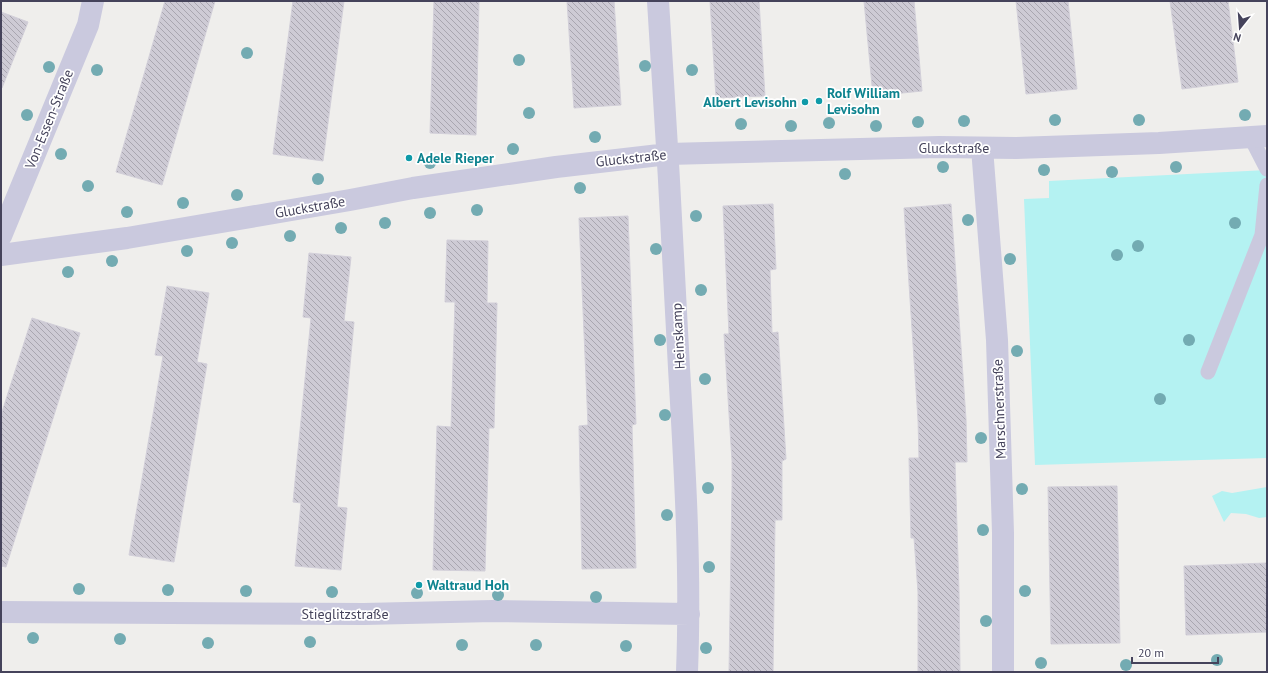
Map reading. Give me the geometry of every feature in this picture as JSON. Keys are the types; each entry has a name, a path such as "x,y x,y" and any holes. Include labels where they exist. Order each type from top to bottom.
{"street":[{"name":"Von-Essen-Straße","path":"1,236 88,24 93,1"},
{"name":"Heinskamp","path":"658,1 668,154 685,478 689,614 687,672"},
{"name":"Gluckstraße","path":"1,255 135,237 413,188 556,167 668,154 912,148 1016,148 1259,137"},
{"name":"Marschnerstraße","path":"982,148 997,340 1003,532 1003,672"},
{"name":"Stieglitzstraße","path":"1,612 364,614 493,611 689,614"}],"lane":[{"path":"1259,137 1267,168"},
{"path":"1208,372 1262,235 1267,185"}],"shaded area":[{"path":"1267,170 1267,458 1035,465 1024,199 1049,198 1049,181"},
{"path":"1267,487 1267,517 1259,518 1246,514 1231,513 1224,522 1212,496 1222,491 1232,493"}],"building":[{"path":"165,1 215,1 162,185 116,172"},
{"path":"293,1 344,1 323,161 273,154"},
{"path":"434,1 479,1 476,135 430,133"},
{"path":"567,1 614,1 621,105 574,108"},
{"path":"710,1 759,1 765,96 716,98"},
{"path":"864,1 914,1 922,91 873,96"},
{"path":"1016,1 1068,1 1077,89 1026,94"},
{"path":"1170,1 1228,1 1238,82 1182,89"},
{"path":"1,12 28,22 2,88 1,88"},
{"path":"773,204 776,269 770,270 772,333 778,332 786,459 782,461 782,520 775,520 773,672 729,672 732,461 724,334 729,334 723,206"},
{"path":"951,204 966,419 967,462 955,462 960,672 918,672 918,592 914,538 911,538 909,458 919,458 918,420 904,208"},
{"path":"628,216 636,424 632,425 636,568 582,569 579,426 588,425 579,218"},
{"path":"447,240 488,241 487,303 497,303 494,428 489,428 485,571 433,570 437,426 451,427 455,302 445,302"},
{"path":"309,253 351,257 344,321 354,322 337,507 347,508 341,570 295,566 301,503 293,502 311,318 303,317"},
{"path":"167,286 209,293 197,362 207,364 174,562 129,555 163,356 155,355"},
{"path":"32,318 80,333 6,567 1,566 1,415"},
{"path":"1117,486 1120,643 1051,644 1048,487"},
{"path":"1267,563 1267,632 1186,635 1184,566"}],"place":[{"name":"Rolf William Levisohn","path":"819,101"},
{"name":"Albert Levisohn","path":"805,102"},
{"name":"Adele Rieper","path":"409,158"},
{"name":"Waltraud Hoh","path":"419,585"}]}
